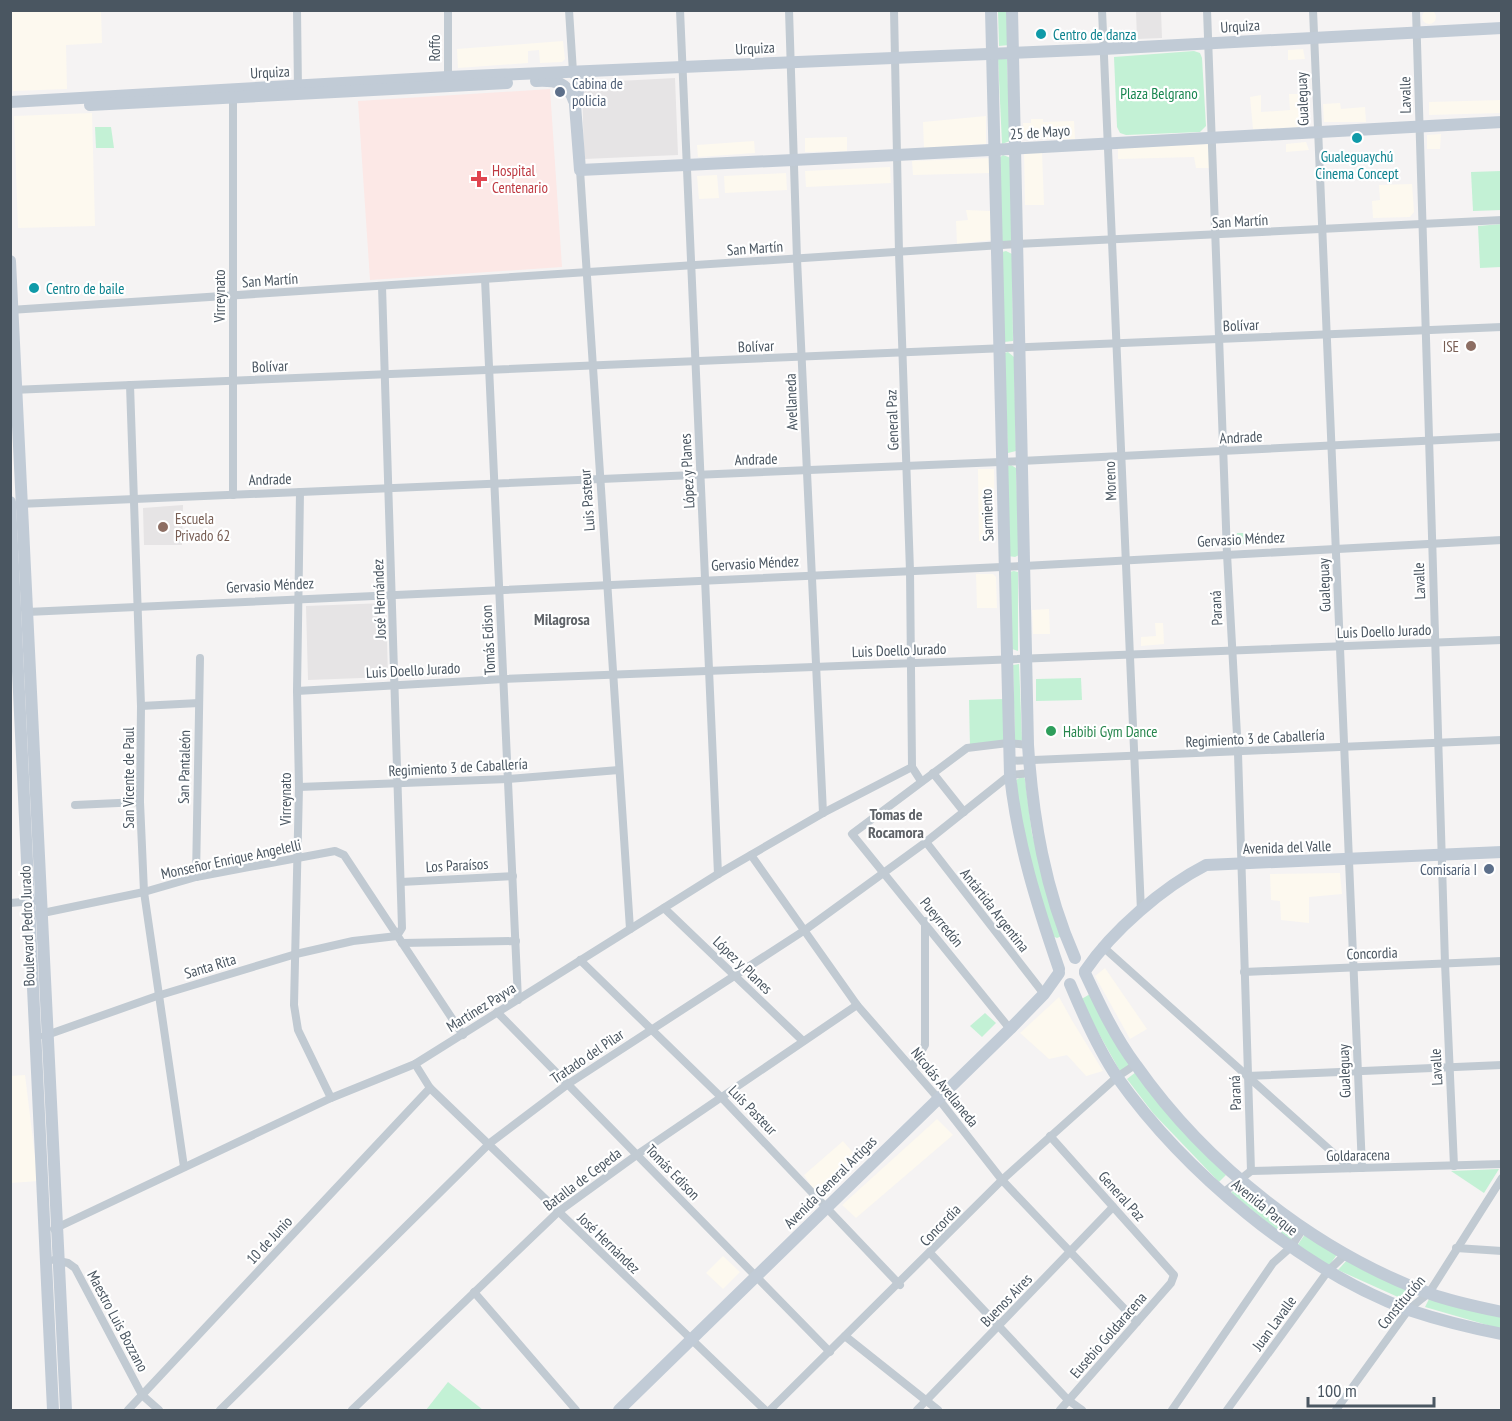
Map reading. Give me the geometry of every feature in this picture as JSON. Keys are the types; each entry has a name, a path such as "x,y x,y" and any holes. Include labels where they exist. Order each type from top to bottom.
{"main road":[{"name":"Sarmiento","path":"991,10 997,348 1009,761 1019,836 1034,894 1059,971"},
{"path":"1012,10 1029,760 1036,833 1050,890 1076,958 1084,964 1085,972"},
{"name":"Urquiza","path":"10,102 448,82 682,66 1104,49 1502,28"},
{"name":"Luis Pasteur","path":"573,72 578,77 579,86 575,105 580,170"},
{"name":"Urquiza","path":"448,82 548,80 561,83 571,90 575,105"},
{"name":"Urquiza","path":"11,109 233,98 298,90"},
{"path":"10,102 11,109"},
{"name":"25 de Mayo","path":"580,170 1502,122"},
{"name":"Boulevard Pedro Jurado","path":"10,261 13,503 22,755 34,908 50,1229 53,1410"},
{"name":"Avenida del Valle","path":"1102,946 1141,911 1192,872 1206,865 1502,852"},
{"path":"1069,984 1059,971 1064,961 1102,946"},
{"path":"1044,994 1079,982 1102,946"},
{"name":"Avenida General Artigas","path":"619,1410 937,1097 1010,1029 1044,994 1059,971"},
{"name":"Avenida Parque","path":"1085,972 1135,1065 1163,1101 1238,1179 1267,1203 1346,1254 1429,1293 1502,1312"},
{"name":"Avenida Parque","path":"1069,984 1117,1077 1166,1136 1253,1220 1328,1271 1409,1309 1502,1334"},
{"name":"Boulevard Pedro Jurado","path":"51,1260 66,1410"}],"street":[{"path":"297,10 298,90"},
{"name":"Roffo","path":"448,10 448,82"},
{"path":"569,10 573,72"},
{"name":"López y Planes","path":"680,10 718,874"},
{"name":"Avellaneda","path":"789,10 797,259 823,813"},
{"name":"General Paz","path":"894,10 899,253 908,464 912,767"},
{"name":"Moreno","path":"1102,10 1141,911"},
{"name":"Paraná","path":"1207,10 1227,554 1238,753 1251,1171"},
{"name":"Gualeguay","path":"1313,10 1362,1168"},
{"name":"Lavalle","path":"1416,10 1441,855 1454,1166"},
{"name":"Virreynato","path":"233,98 233,495"},
{"name":"Luis Pasteur","path":"580,170 630,929"},
{"name":"San Martín","path":"12,310 1017,244 1502,220"},
{"name":"Tomás Edison","path":"485,279 518,1000"},
{"name":"José Hernández","path":"382,286 401,882 402,928 400,939"},
{"name":"Bolívar","path":"13,390 1502,327"},
{"name":"San Vicente de Paul","path":"129,386 141,706 140,802 144,892 157,996 184,1167"},
{"name":"Andrade","path":"13,503 1021,461 1502,436"},
{"name":"Virreynato","path":"300,492 297,691 299,787 295,1018 331,1098"},
{"name":"Gervasio Méndez","path":"18,612 1004,567 1502,540"},
{"name":"Luis Doello Jurado","path":"297,691 613,674 1502,640"},
{"name":"San Pantaleón","path":"196,877 200,658"},
{"path":"141,706 199,703"},
{"name":"Regimiento 3 de Caballería","path":"1009,761 1135,758 1502,740"},
{"path":"912,767 921,781 967,748 1008,743 1028,745"},
{"name":"Martínez Payva","path":"50,1229 331,1098 415,1064 718,874 823,813 912,767"},
{"name":"Regimiento 3 de Caballería","path":"299,787 508,778 619,770"},
{"path":"933,773 964,812"},
{"path":"1010,775 1030,773"},
{"name":"Tratado del Pilar","path":"220,1410 490,1143 568,1084 806,930 926,842 1010,775"},
{"name":"Pueyrredón","path":"921,781 852,834 925,921 1010,1029"},
{"path":"75,805 140,802"},
{"name":"Antártida Argentina","path":"926,842 1044,994"},
{"name":"Monseñor Enrique Angelelli","path":"10,903 34,908 144,892 196,877 335,851 344,855 400,939"},
{"name":"Nicolás Avellaneda","path":"751,855 857,1005 937,1097 1002,1180 1137,1322"},
{"name":"Los Paraísos","path":"401,882 513,876"},
{"name":"López y Planes","path":"664,908 803,1041"},
{"path":"912,1067 925,1045 925,921"},
{"path":"400,939 463,1035"},
{"name":"Santa Rita","path":"40,1036 157,996 296,954 353,941 400,939 516,941"},
{"path":"1102,946 1350,1168"},
{"name":"Luis Pasteur","path":"580,960 722,1098 900,1284"},
{"name":"Concordia","path":"1244,972 1502,961"},
{"name":"Batalla de Cepeda","path":"352,1410 558,1212 638,1154 857,1005"},
{"name":"Tomás Edison","path":"497,1012 830,1352"},
{"name":"José Hernández","path":"415,1064 430,1088 490,1143 558,1212 765,1410"},
{"name":"Concordia","path":"770,1410 931,1254 1002,1180 1117,1077 1135,1065"},
{"path":"1248,1076 1502,1065"},
{"name":"10 de Junio","path":"128,1410 430,1088"},
{"name":"General Paz","path":"1050,1137 1174,1275"},
{"name":"Goldaracena","path":"1223,1193 1251,1171 1502,1164"},
{"name":"Constitución","path":"1336,1410 1409,1309 1429,1293 1502,1178"},
{"name":"Buenos Aires","path":"916,1410 1113,1207"},
{"path":"1172,1410 1273,1263 1291,1247 1304,1227"},
{"path":"1456,1248 1502,1251"},
{"path":"931,1254 1068,1400 1082,1410"},
{"name":"Juan Lavalle","path":"1227,1410 1328,1271 1346,1254"},
{"name":"Maestro Luis Bozzano","path":"51,1260 75,1268 142,1395 159,1410"},
{"name":"Eusebio Goldaracena","path":"1060,1410 1171,1283 1174,1275"},
{"path":"474,1292 576,1410"},
{"path":"845,1336 939,1410"}],"shaded area":[{"path":"1429,10 1434,12 1436,17 1434,22 1429,24 1424,22 1422,17 1424,12"},
{"path":"10,11 101,11 102,43 66,45 67,89 13,91"},
{"path":"1136,11 1161,11 1162,38 1137,39"},
{"path":"563,41 565,59 562,62 540,63 539,50 528,51 528,63 458,68 457,49"},
{"path":"1303,49 1305,59 1288,60 1288,50"},
{"path":"675,78 678,155 584,159 582,83"},
{"name":"Hospital Centenario","path":"550,89 562,267 370,280 358,101"},
{"path":"1289,94 1307,94 1307,127 1253,129 1250,97 1261,95 1261,112 1290,110"},
{"path":"1501,100 1501,113 1429,115 1429,102"},
{"path":"1340,103 1341,109 1365,107 1366,122 1324,122 1323,104"},
{"path":"92,113 95,226 18,228 14,116"},
{"path":"986,116 986,144 924,148 923,122"},
{"path":"1031,119 1043,119 1043,122 1074,121 1075,139 1024,139 1023,123 1031,123"},
{"path":"1441,134 1440,149 1427,149 1427,135"},
{"path":"847,137 847,151 805,152 805,138"},
{"path":"754,141 755,153 698,157 697,145"},
{"path":"1306,142 1309,150 1286,152 1286,144"},
{"path":"1209,144 1211,168 1196,168 1194,157 1118,159 1118,146"},
{"path":"1024,152 1042,152 1044,205 1025,205"},
{"path":"991,158 991,173 913,175 912,161"},
{"path":"890,167 891,183 806,187 805,171"},
{"path":"786,173 787,190 725,193 724,176"},
{"path":"717,175 719,198 699,199 697,176"},
{"path":"1412,184 1414,212 1410,217 1373,218 1372,201 1380,200 1379,185"},
{"path":"966,210 990,211 992,240 957,244 956,221 968,220"},
{"path":"978,469 994,469 995,541 979,541"},
{"name":"Escuela Privado 62","path":"183,505 182,545 144,545 143,508"},
{"path":"976,574 993,574 996,577 997,608 977,608"},
{"path":"386,603 388,677 308,680 306,606"},
{"path":"1049,609 1050,634 1033,634 1032,610"},
{"path":"1155,623 1163,623 1164,644 1141,646 1141,637 1156,636"},
{"path":"1340,873 1342,894 1309,897 1309,923 1281,920 1280,901 1271,900 1270,874"},
{"path":"1105,968 1147,1029 1130,1039 1095,976"},
{"path":"1059,997 1103,1071 1086,1076 1067,1055 1049,1059 1020,1033"},
{"path":"25,1075 38,1181 11,1183 10,1076"},
{"path":"937,1119 953,1135 856,1218 842,1205"},
{"path":"843,1141 856,1156 818,1196 804,1175"},
{"path":"723,1256 740,1272 723,1289 706,1273"}],"green space":[{"path":"998,11 1008,11 1009,45 999,46"},
{"name":"Plaza Belgrano","path":"1194,51 1200,53 1202,58 1206,126 1200,132 1126,135 1120,133 1117,127 1114,57"},
{"path":"998,58 1007,59 1010,141 1002,144"},
{"path":"95,127 111,127 114,148 96,148"},
{"path":"1003,155 1011,158 1012,241 1002,242 999,158"},
{"path":"1501,171 1501,210 1473,211 1471,172"},
{"path":"1501,224 1501,267 1480,268 1478,226"},
{"path":"1002,252 1012,254 1013,341 1004,342"},
{"path":"1008,352 1014,357 1016,451 1008,453 1004,353"},
{"path":"1011,465 1016,468 1019,555 1015,557 1008,556 1006,467"},
{"path":"1237,533 1254,533 1255,544 1238,544"},
{"path":"1009,572 1018,572 1018,651 1012,649"},
{"path":"1019,664 1021,741 1015,740 1013,665"},
{"path":"1081,678 1082,700 1036,701 1036,679"},
{"path":"1004,699 1006,738 1001,744 970,748 969,700"},
{"path":"1023,776 1032,834 1062,936 1057,938 1052,936 1022,836 1016,780"},
{"path":"1090,994 1131,1064 1121,1073 1080,1000"},
{"path":"985,1013 996,1023 982,1037 970,1026"},
{"path":"1136,1072 1226,1175 1219,1182 1153,1113 1127,1079"},
{"path":"1499,1169 1484,1193 1451,1171"},
{"path":"1239,1185 1297,1228 1290,1241 1231,1193"},
{"path":"1305,1234 1338,1253 1329,1266 1297,1246"},
{"path":"1347,1260 1415,1293 1409,1302 1338,1270"},
{"path":"1430,1297 1501,1316 1501,1329 1425,1307"},
{"path":"448,1382 483,1410 426,1410"}],"place":[{"name":"Centro de danza","path":"1041,34"},
{"name":"Cabina de policia","path":"560,92"},
{"name":"Gualeguaychú Cinema Concept","path":"1357,138"},
{"name":"Hospital Centenario","path":"479,179"},
{"name":"Centro de baile","path":"34,288"},
{"name":"ISE","path":"1471,346"},
{"name":"Escuela Privado 62","path":"163,527"},
{"name":"Habibi Gym Dance","path":"1051,731"},
{"name":"Comisaría I","path":"1489,869"}],"district":[{"name":"Milagrosa","path":"562,619"},
{"name":"Tomas de Rocamora","path":"896,823"}]}
